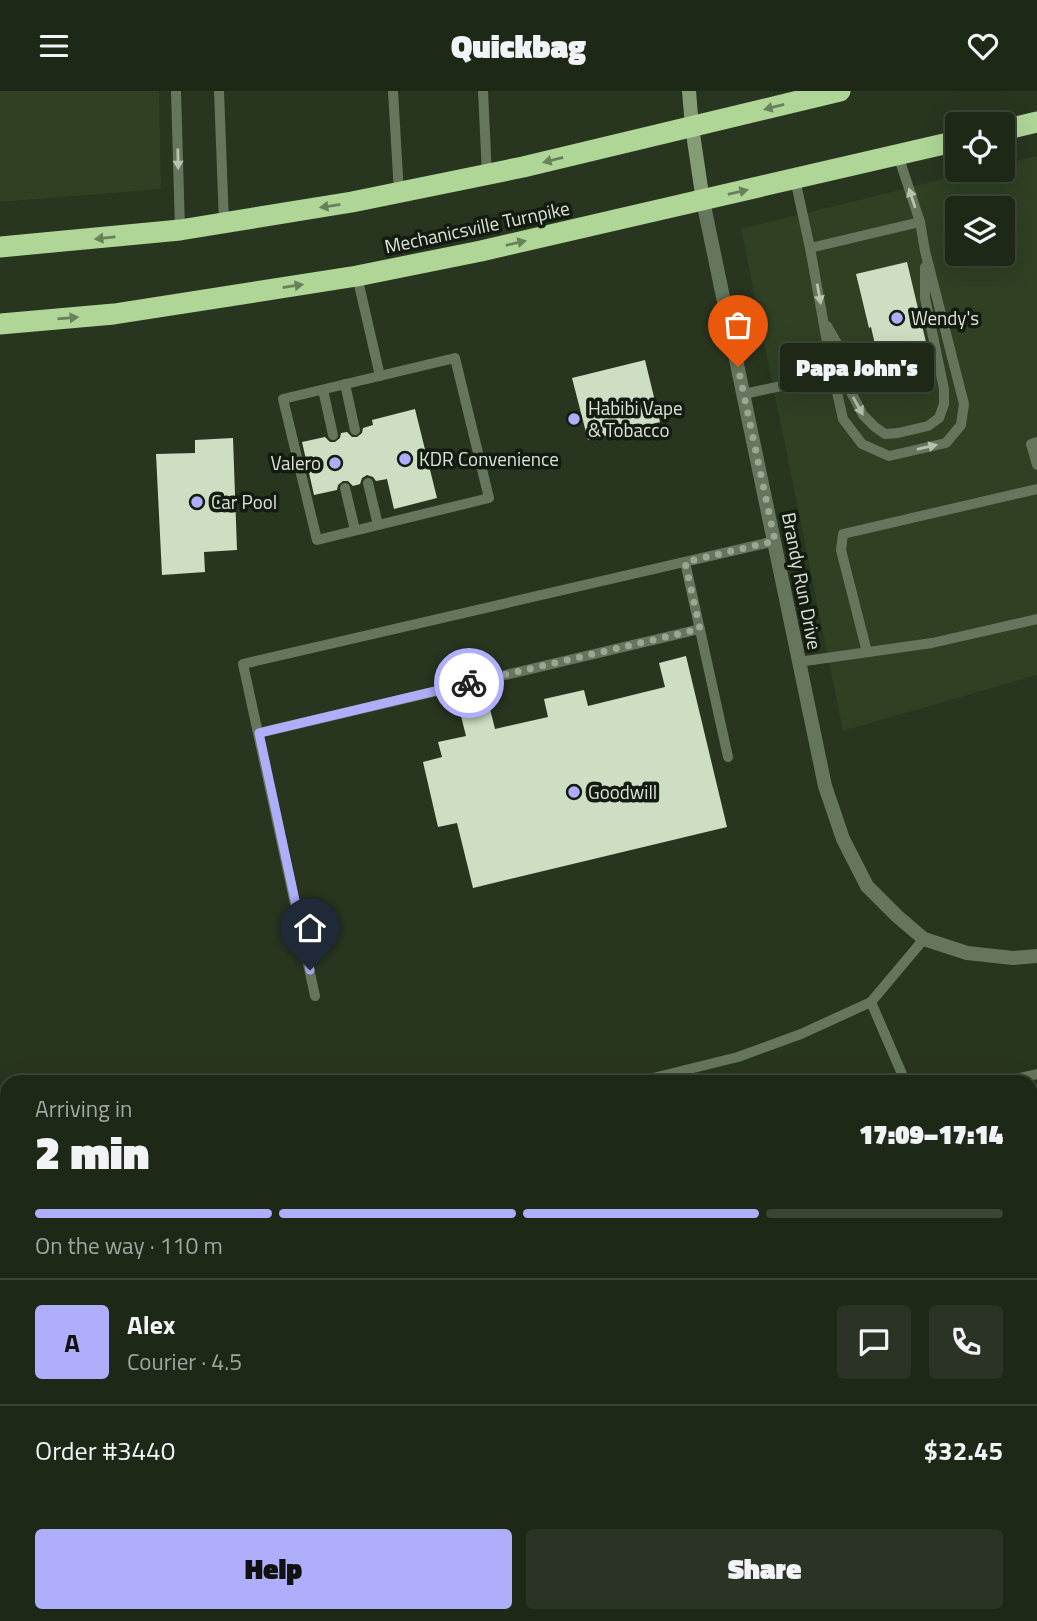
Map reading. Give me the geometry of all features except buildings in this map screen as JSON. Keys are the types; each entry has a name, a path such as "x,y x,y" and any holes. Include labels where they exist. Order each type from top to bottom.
{"highway":[{"path":"0,247 180,230 399,193 487,175 840,91"},
{"path":"1015,127 1037,122"},
{"name":"Mechanicsville Turnpike","path":"0,324 114,314 357,276 481,251 945,144"}],"street":[{"path":"689,91 703,201"},
{"name":"Brandy Run Drive","path":"703,201 825,786 843,839 867,886 924,939"},
{"path":"924,939 967,953 1013,958 1037,956"}],"lane":[{"path":"176,91 180,230"},
{"path":"219,91 224,223"},
{"path":"393,91 399,193"},
{"path":"482,91 487,175"},
{"path":"795,179 843,419 862,444 889,456 946,443 961,425 964,404 920,222 898,155"},
{"path":"810,248 920,222"},
{"path":"823,321 838,345 851,392 863,415 875,427 885,434 928,426 939,418 944,404 944,389 925,298 926,251"},
{"path":"357,276 380,376"},
{"path":"455,358 489,498 317,540 283,399 345,384 455,358"},
{"path":"744,394 833,375"},
{"path":"345,384 355,430"},
{"path":"323,390 332,435"},
{"path":"1037,442 1031,444 1037,465"},
{"path":"368,483 378,525"},
{"path":"345,488 355,530"},
{"path":"867,652 841,550 843,534 1037,489"},
{"path":"315,996 243,664 775,541"},
{"path":"685,562 728,757"},
{"path":"798,662 932,643 1037,619"},
{"path":"259,733 700,629"},
{"path":"668,1075 738,1057 801,1034 871,1002 924,939"},
{"path":"871,1002 902,1075"}],"shaded area":[{"path":"0,91 159,91 161,189 0,202"},
{"path":"1037,156 1037,675 843,731 741,229 945,179 945,182 1015,182 1015,161"}],"way so far":[{"path":"469,683 700,629 685,562 775,541 738,367"}],"place":[{"name":"Wendy's","path":"897,318"},
{"name":"Papa John's","path":"738,367"},
{"name":"Habibi Vape & Tobacco","path":"574,419"},
{"name":"KDR Convenience","path":"405,459"},
{"name":"Valero","path":"335,463"},
{"name":"Car Pool","path":"197,502"},
{"name":"Goodwill","path":"574,792"}],"route":[{"path":"310,970 259,733 469,683"}]}
